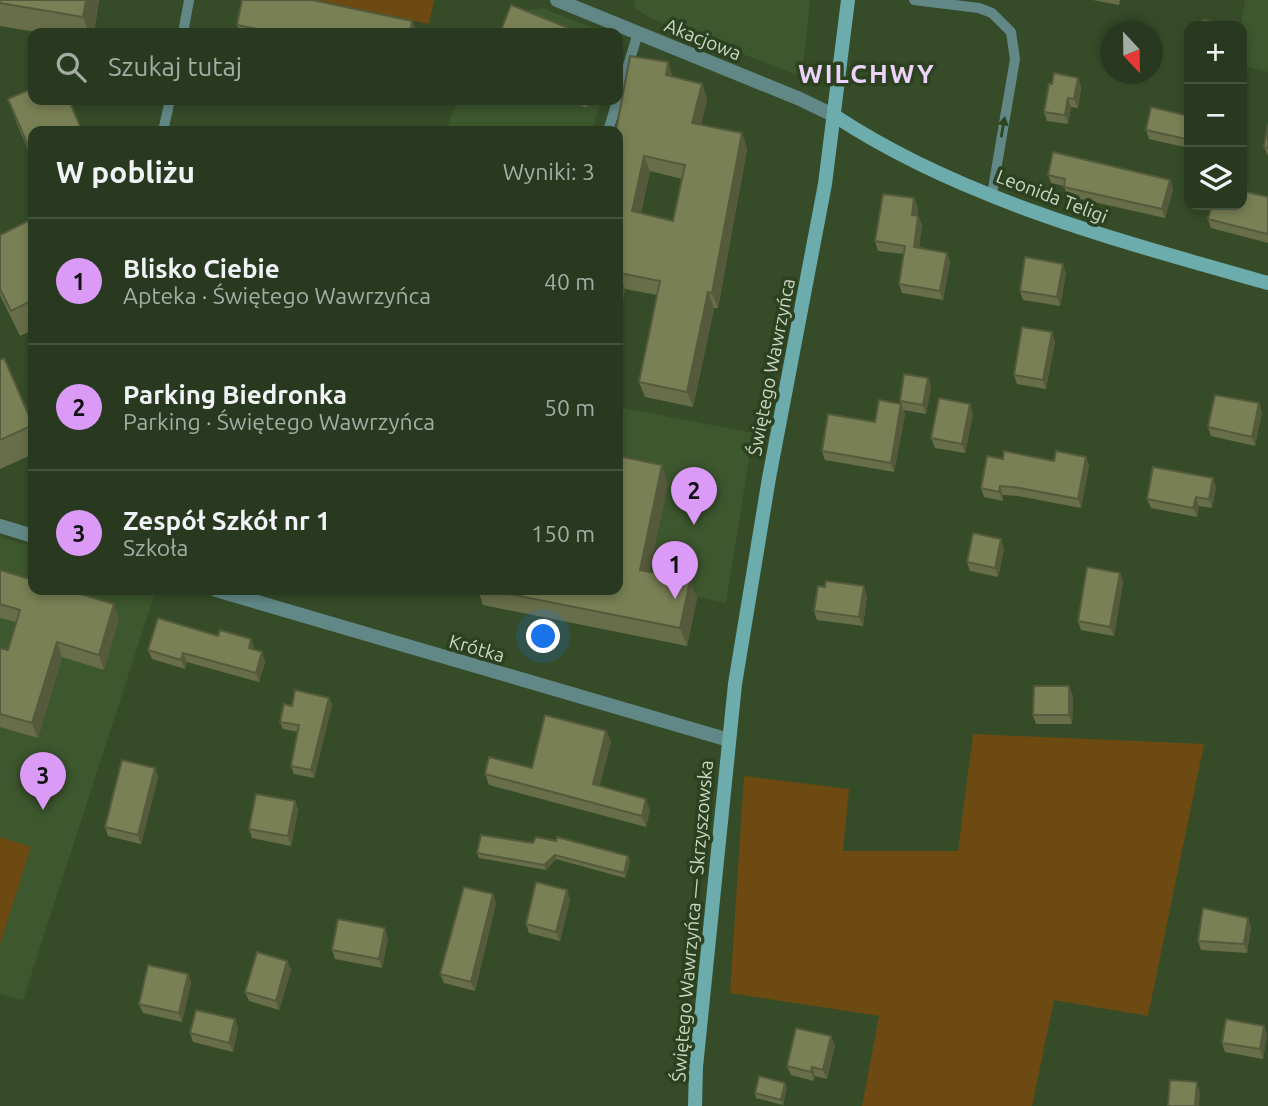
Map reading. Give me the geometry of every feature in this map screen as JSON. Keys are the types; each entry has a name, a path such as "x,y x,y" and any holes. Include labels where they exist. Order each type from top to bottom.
{"street":[{"name":"Akacjowa","path":"556,0 800,99 835,117"},
{"name":"Świętego Wawrzyńca","path":"729,740 738,659 769,478 825,184 848,0"},
{"name":"Leonida Teligi","path":"835,117 873,142 1087,232 1268,283"},
{"path":"0,526 28,534"},
{"name":"Krótka","path":"233,595 729,740"},
{"name":"Świętego Wawrzyńca — Skrzyszowska","path":"695,1106 696,1067 729,740"}],"lane":[{"path":"184,28 189,0"},
{"path":"914,0 979,8 992,13 1011,32 1015,59 992,194"},
{"path":"623,82 638,33"},
{"path":"164,126 169,105"},
{"path":"610,126 616,105"}],"shaded area":[{"path":"318,0 434,0 429,24"},
{"path":"634,0 810,0 803,68 797,75 650,18 636,9"},
{"path":"1245,0 1268,0 1268,72 1247,66 1247,21 1242,21"},
{"path":"542,8 593,28 503,28 515,13"},
{"path":"456,105 600,105 593,126 447,126"},
{"path":"623,408 753,433 726,603 623,583"},
{"path":"0,537 28,545 28,595 154,595 23,1000 0,994"},
{"path":"973,734 1204,744 1148,1016 1054,1000 1032,1106 862,1106 879,1016 730,993 744,776 849,789 843,851 958,851"},
{"path":"0,837 31,847 0,944"}],"building":[{"path":"0,0 86,0 83,17 0,3"},
{"path":"242,0 312,0 412,21 411,28 252,28 237,25"},
{"path":"511,5 568,28 502,28"},
{"path":"630,56 668,62 666,75 702,84 692,123 742,133 712,293 708,292 687,392 639,382 660,281 623,274 623,126 617,126 623,105","holes":["644,156 685,165 673,221 632,211"]},
{"path":"1054,73 1078,78 1074,99 1068,98 1065,115 1044,112 1049,84 1052,84"},
{"path":"28,90 28,105 71,105 80,126 28,126 28,145 8,99"},
{"path":"1151,107 1184,115 1184,139 1146,130"},
{"path":"1268,124 1268,148 1264,147"},
{"path":"1053,152 1170,180 1162,209 1064,187 1065,179 1048,175"},
{"path":"1247,192 1268,197 1267,234 1208,219 1211,210 1247,210"},
{"path":"883,194 914,198 912,215 918,216 914,247 947,253 940,291 899,284 905,246 875,241"},
{"path":"28,221 28,302 11,311 0,289 0,235"},
{"path":"1025,257 1063,264 1057,297 1020,291"},
{"path":"1022,327 1052,332 1043,380 1014,375"},
{"path":"4,358 28,413 28,427 0,440 0,360"},
{"path":"904,374 928,378 923,405 900,401"},
{"path":"1215,395 1259,403 1252,437 1208,427"},
{"path":"939,398 970,404 962,444 931,438"},
{"path":"879,400 901,404 891,463 822,451 828,414 875,422"},
{"path":"1004,451 1054,461 1056,451 1086,457 1078,499 1014,487 1000,486 999,492 981,488 987,456 1003,459"},
{"path":"623,457 662,465 640,570 690,580 680,628 514,595 623,595"},
{"path":"1153,467 1213,478 1209,499 1196,497 1193,508 1147,499"},
{"path":"973,533 1001,539 995,568 967,562"},
{"path":"1087,567 1120,573 1110,627 1078,621"},
{"path":"0,570 28,578 28,595 84,595 114,604 99,655 57,642 32,723 0,714 0,648 8,650 20,610 0,604"},
{"path":"826,581 864,586 859,617 814,611 818,586 825,587"},
{"path":"158,618 218,636 220,630 251,639 249,648 262,652 256,673 183,653 181,660 148,650"},
{"path":"1034,686 1069,686 1069,715 1033,715"},
{"path":"295,690 329,698 311,770 291,766 299,725 280,722 284,704 292,706"},
{"path":"545,715 606,731 593,784 646,799 642,816 485,774 489,757 532,768"},
{"path":"122,760 155,768 138,835 105,827"},
{"path":"256,794 295,801 288,836 249,829"},
{"path":"481,835 533,843 536,837 556,841 557,837 628,856 624,873 555,855 544,865 477,853"},
{"path":"536,882 567,890 556,932 526,924"},
{"path":"464,887 493,894 471,982 440,974"},
{"path":"1203,908 1248,918 1244,944 1198,941"},
{"path":"338,919 385,928 379,959 332,950"},
{"path":"257,952 287,961 276,1001 245,992"},
{"path":"148,965 188,974 179,1013 139,1004"},
{"path":"196,1010 235,1019 229,1043 190,1033"},
{"path":"1226,1019 1264,1026 1260,1049 1222,1043"},
{"path":"796,1028 831,1036 823,1070 812,1067 811,1072 787,1066"},
{"path":"759,1076 785,1083 781,1100 755,1093"},
{"path":"1170,1080 1197,1082 1195,1106 1168,1106"}],"place":[{"name":"Parking Biedronka","path":"694,525"},
{"name":"Blisko Ciebie","path":"675,599"},
{"name":"Zespół Szkół nr 1","path":"43,810"}],"district":[{"name":"WILCHWY","path":"867,74"}]}
